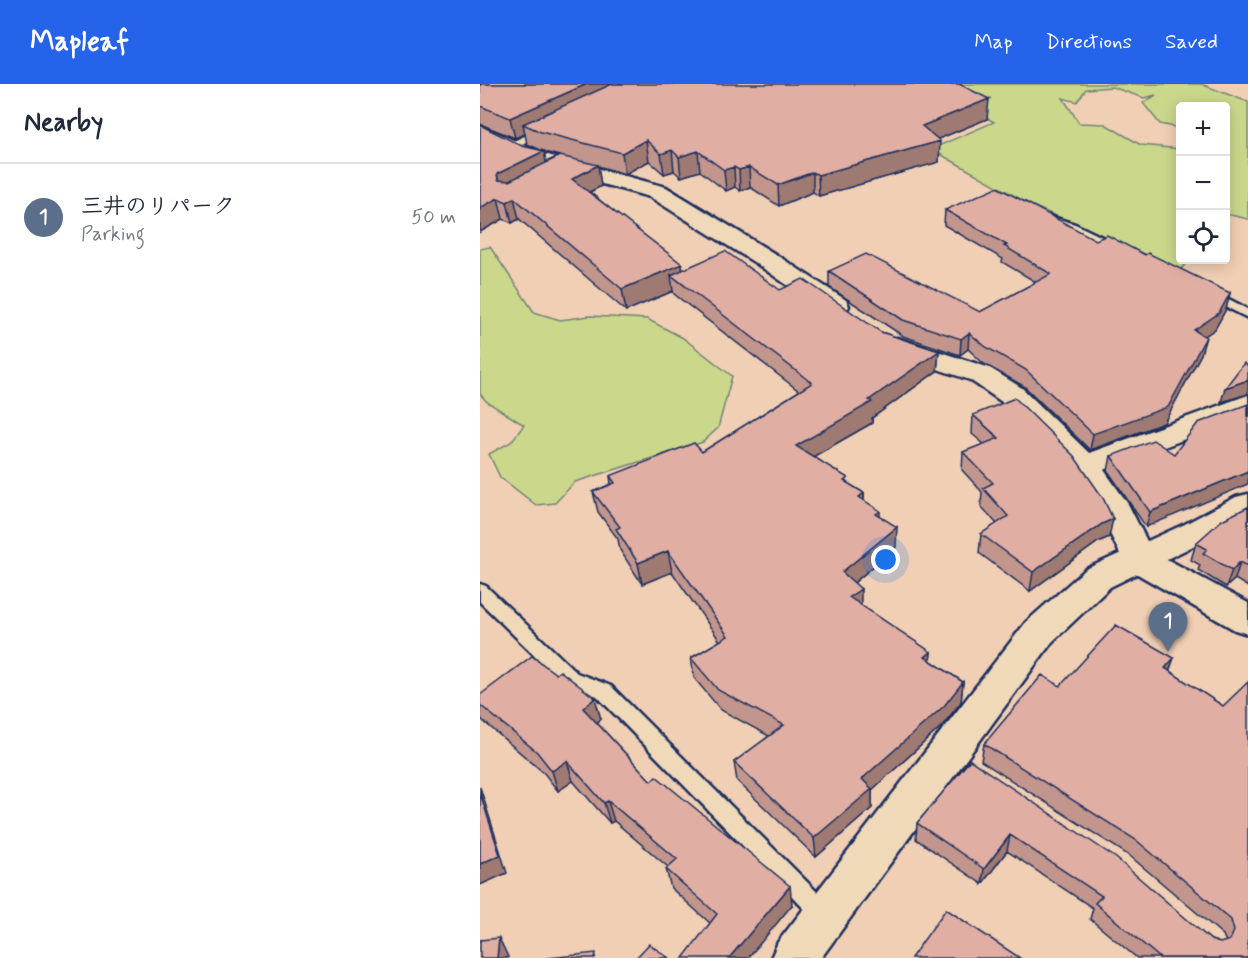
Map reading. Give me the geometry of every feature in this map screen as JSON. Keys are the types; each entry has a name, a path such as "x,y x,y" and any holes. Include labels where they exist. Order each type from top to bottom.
{"street":[{"path":"480,132 536,159 557,172 658,192 905,350 980,374 1012,395 1084,466 1116,512 1139,559 1248,620"},
{"path":"1084,466 1248,404"},
{"path":"794,958 825,915 957,756 1039,632 1098,578 1248,505"}],"lane":[{"path":"509,146 561,122"},
{"path":"1033,214 1071,227 1136,255"},
{"path":"1198,286 1248,314"},
{"path":"480,591 570,678 604,691 825,915"}],"green space":[{"path":"933,84 1201,84 1248,102 1248,219 1230,215 1230,102 1176,102 1176,127 1160,124 1143,103 1156,95 1144,98 1112,87 1086,89 1077,102 1063,98 1079,123 1105,124 1141,145 1176,149 1176,264 1186,264 1180,270 1033,206 931,149 994,122 969,108 992,98 969,100"},
{"path":"490,247 534,312 560,320 590,316 647,319 683,338 732,376 718,428 703,442 575,482 555,503 536,505 500,477 489,454 511,442 524,425 487,402 480,394 480,249"}],"building":[{"path":"480,84 587,84 510,118 480,106"},
{"path":"612,84 959,84 989,99 922,126 940,141 818,175 813,172 778,185 749,167 724,170 698,151 679,157 672,150 661,154 646,140 622,153 541,132 523,124"},
{"path":"480,125 522,146 544,151 497,174 498,180 509,181 560,156 598,165 572,179 682,264 622,289 514,198 507,202 498,198 480,208"},
{"path":"997,187 1096,240 1107,235 1145,255 1148,253 1230,293 1219,313 1194,330 1206,337 1168,407 1093,434 1026,370 986,347 969,333 961,339 903,320 829,271 866,254 980,312 1051,274 1004,246 1007,245 945,210"},
{"path":"725,251 780,290 803,279 881,332 939,351 869,400 872,402 796,446 848,478 844,481 864,493 859,497 880,511 876,514 897,527 842,572 861,589 849,597 931,652 925,657 963,682 944,706 862,779 872,789 814,838 734,762 784,725 718,690 691,658 728,636 668,551 638,563 616,529 620,527 593,492 615,483 610,476 694,443 702,452 812,383 671,275"},
{"path":"1244,363 1248,366 1248,380 1225,388"},
{"path":"1015,398 1074,456 1103,498 1113,519 1102,524 1033,572 981,534 1008,516 983,488 993,483 963,452 999,438 973,415"},
{"path":"1248,404 1248,471 1150,512 1111,456 1153,440 1174,454 1198,423"},
{"path":"1248,507 1248,566 1240,562 1232,570 1203,553 1207,549 1196,543 1222,520"},
{"path":"1116,625 1174,658 1165,668 1223,706 1248,682 1248,958 1160,958 1095,903 1102,896 1010,835 984,869 917,823 970,760 1116,858 1211,940 1220,943 1230,940 1234,931 1231,920 1136,840 984,744 1042,675 1060,686"},
{"path":"532,656 556,674 560,671 595,698 583,708 651,781 656,776 790,886 729,958 683,958 717,914 666,869 677,859 608,801 604,803 567,761 552,771 537,752 480,705 480,695"},
{"path":"480,793 500,855 480,864"},
{"path":"946,909 1020,958 911,958"},
{"path":"499,938 497,958 480,958 480,940"},
{"path":"649,944 669,958 636,958"},
{"path":"596,953 595,958 548,958"}],"place":[{"name":"三井のリパーク","path":"1168,652"}]}
